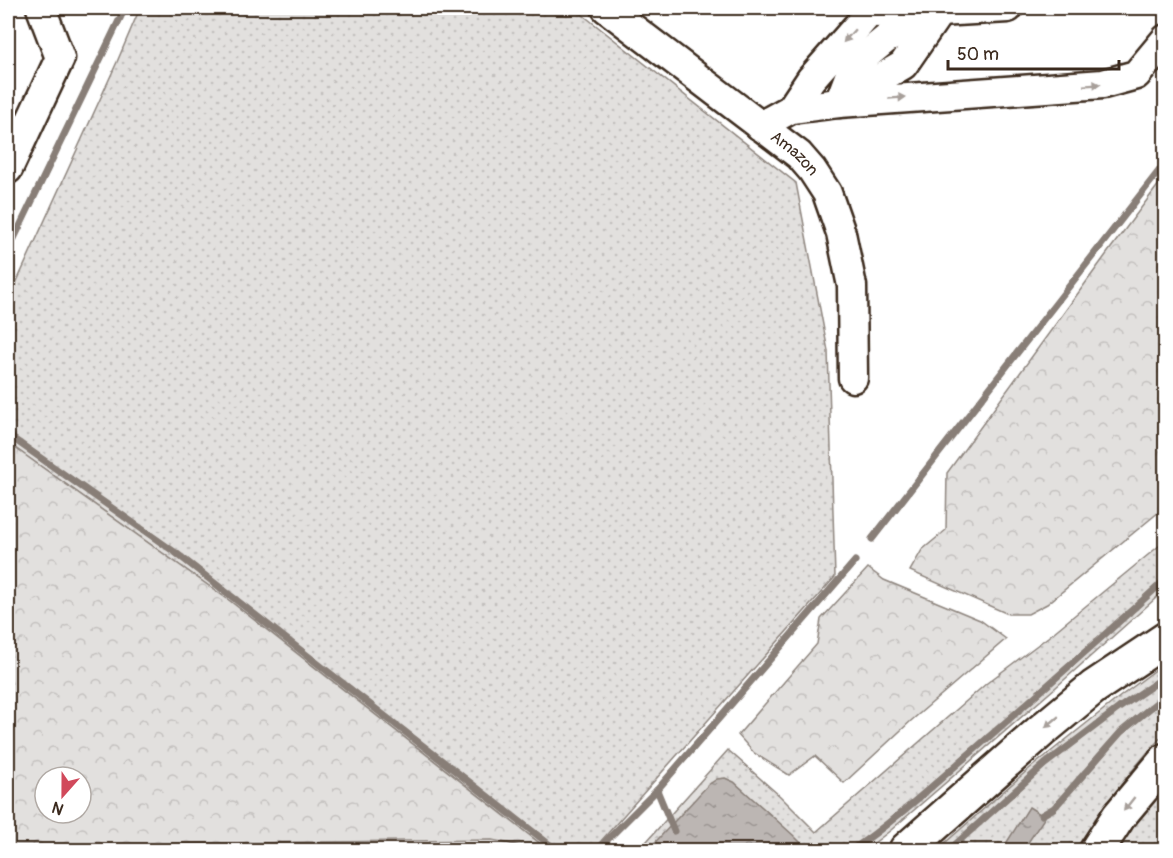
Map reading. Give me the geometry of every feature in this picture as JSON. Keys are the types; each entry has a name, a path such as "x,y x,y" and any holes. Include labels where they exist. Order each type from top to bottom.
{"highway":[{"path":"910,849 1041,731 1097,684 1166,617"},
{"path":"1097,684 1166,639"},
{"path":"1097,850 1119,816 1166,760"}],"street":[{"path":"8,169 60,58 41,8"},
{"name":"Amazon","path":"606,8 798,155 812,170 827,193 841,233 852,286 853,378"},
{"path":"791,109 811,79 869,13 1008,8"},
{"path":"839,103 903,65 939,12"},
{"path":"760,126 791,109 839,103 1103,84 1136,75 1166,39"}],"green space":[{"path":"140,8 574,8 796,183 828,351 835,577 593,850 561,850 552,843 547,849 230,601 8,443 8,301"},
{"path":"1165,176 1165,507 1047,604 1028,614 1008,614 910,571 922,550 946,530 947,473"},
{"path":"8,443 230,601 547,849 539,850 492,840 8,846"},
{"path":"1165,541 1165,590 1055,688 865,850 639,850 728,750 816,832 987,683 1048,637"},
{"path":"868,568 884,580 980,620 1006,639 912,720 844,783 815,756 789,775 754,753 738,735 817,644 821,619"},
{"path":"1165,663 1165,733 1117,789 1075,850 937,850 1029,769"},
{"path":"1165,784 1165,850 1115,850 1140,815"}],"water":[{"path":"725,778 734,782 793,835 802,844 804,850 648,850 708,785 717,779"},
{"path":"1029,807 1045,817 1023,850 1002,850"}],"waterway":[{"path":"8,251 125,8"},
{"path":"872,539 1166,162"},
{"path":"8,435 176,553 550,845"},
{"path":"597,850 657,790 855,561"},
{"path":"852,850 930,788 1166,579"},
{"path":"949,850 1045,764 1166,676"},
{"path":"1042,815 1054,808 1121,732 1166,695"},
{"path":"657,790 674,831"}]}
